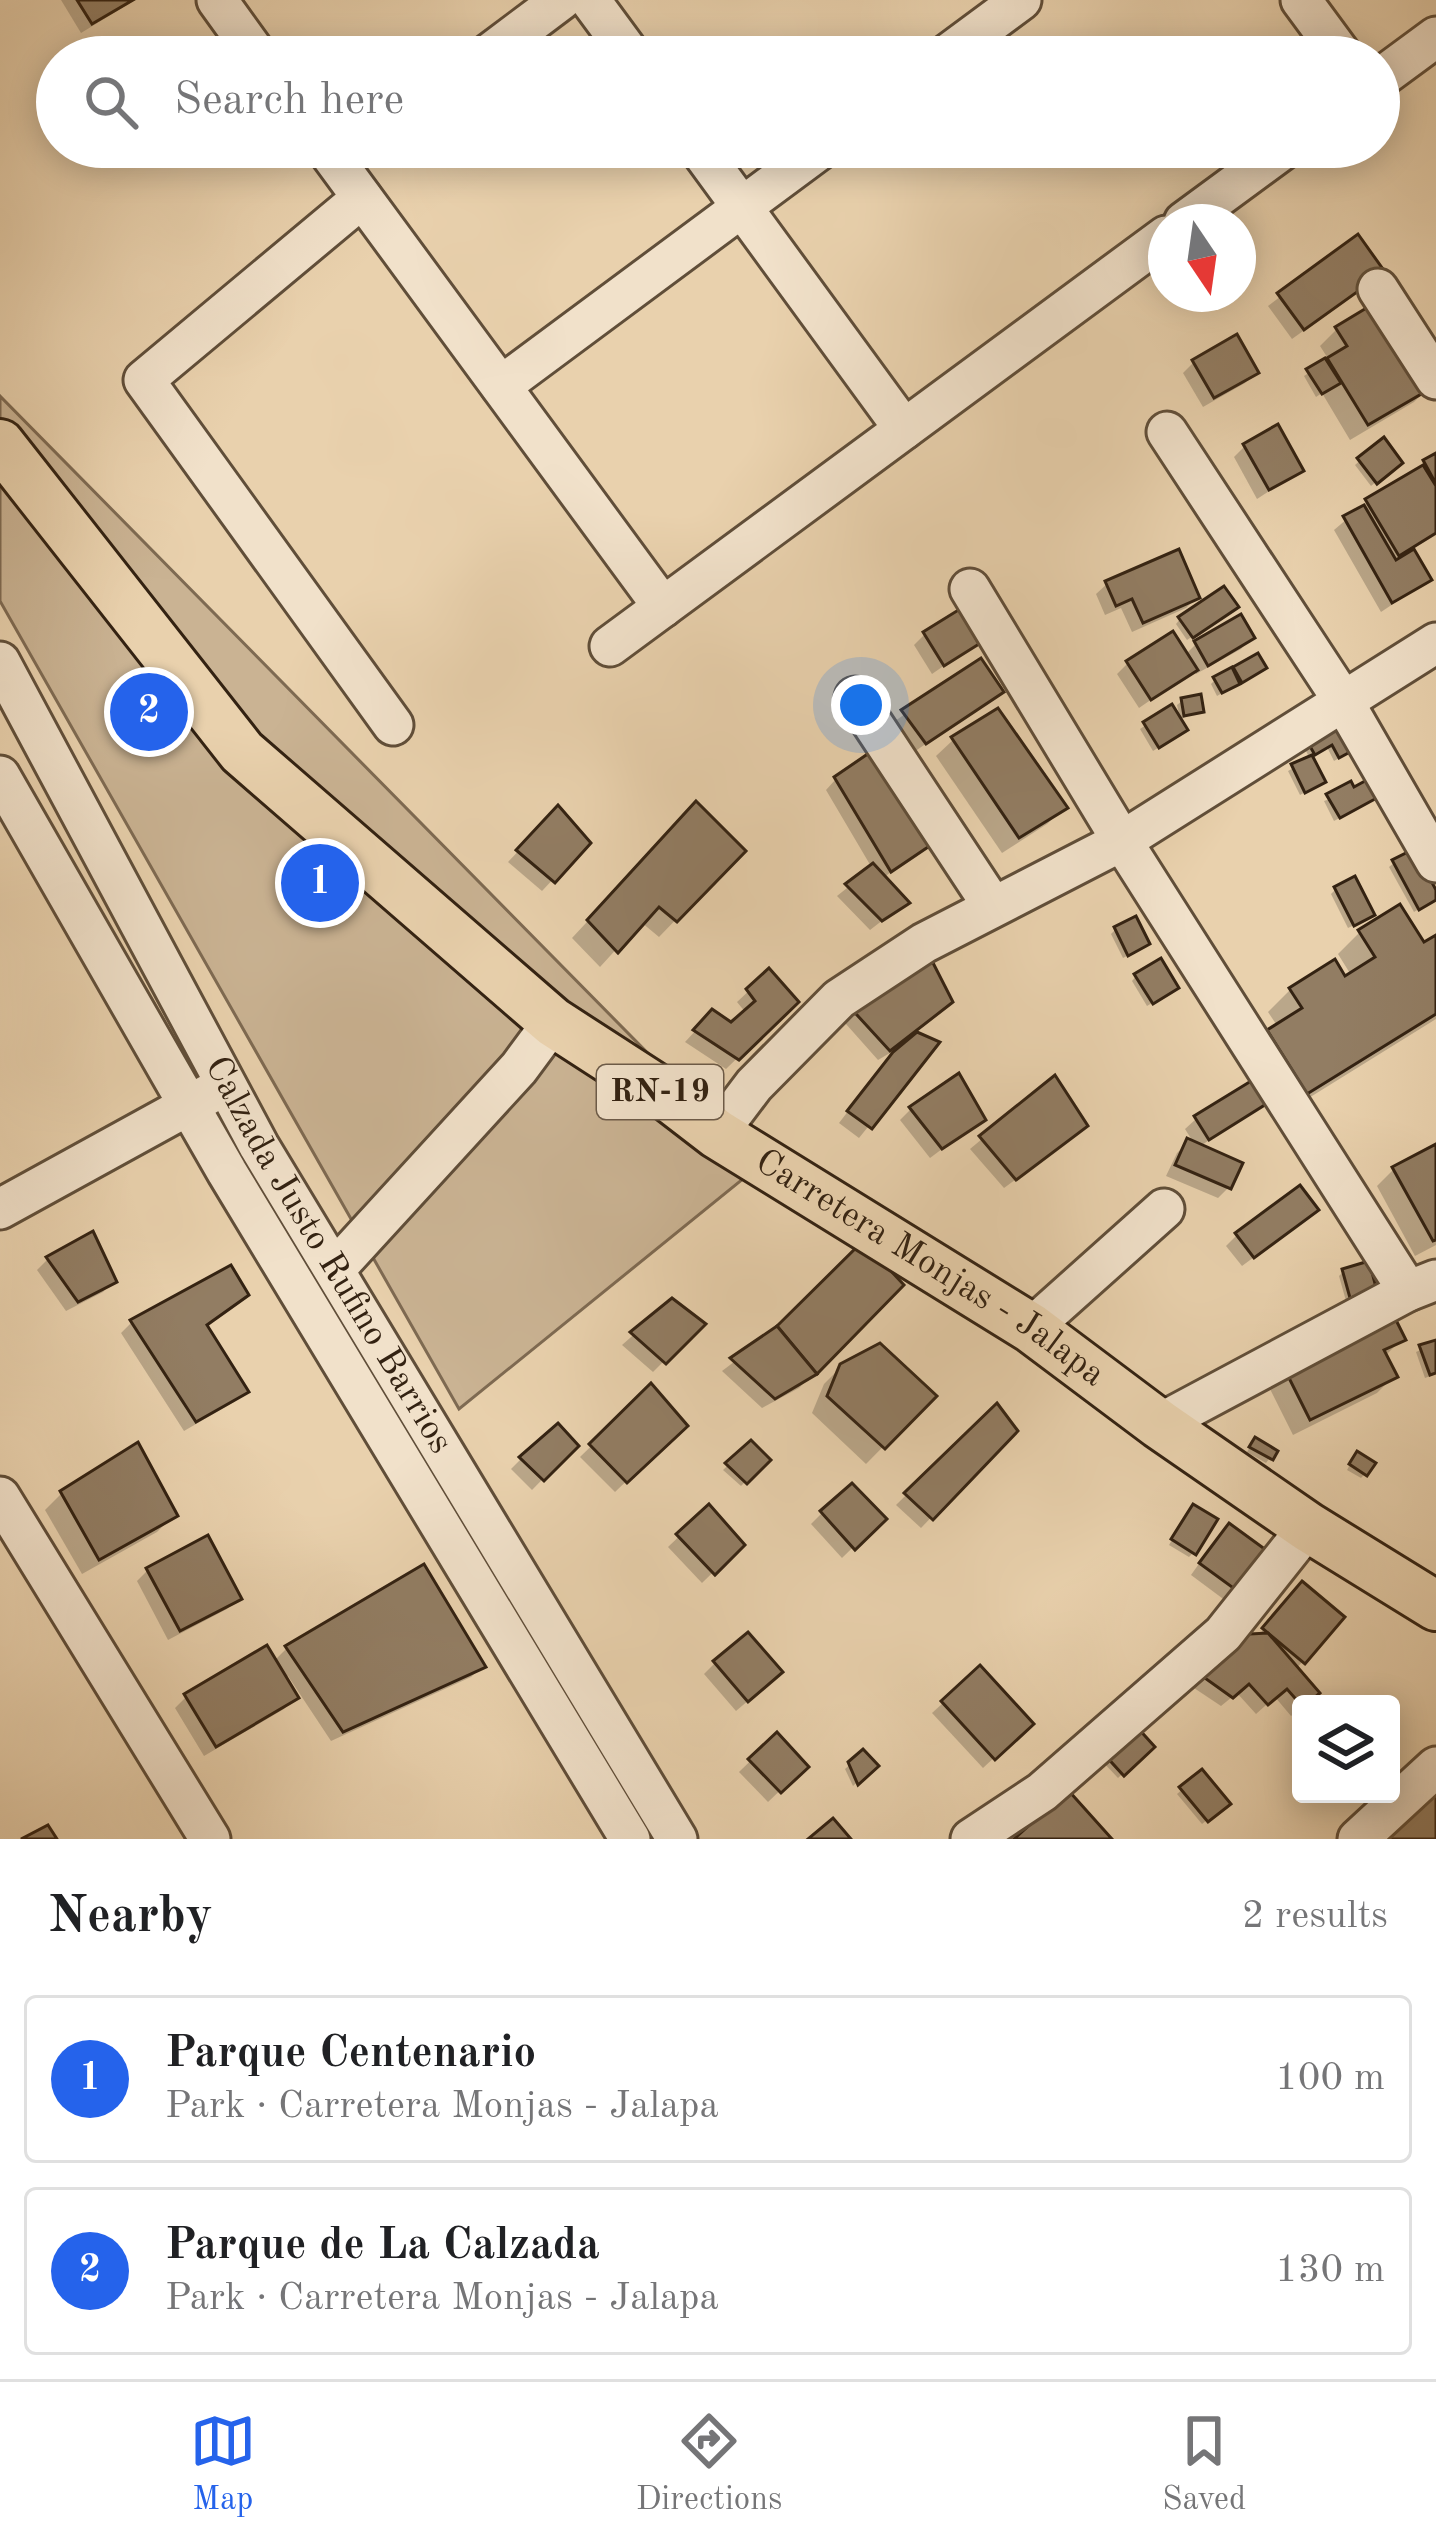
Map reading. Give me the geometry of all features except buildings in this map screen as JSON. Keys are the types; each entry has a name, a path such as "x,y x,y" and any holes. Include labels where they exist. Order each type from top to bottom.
{"main road":[{"name":"Carretera Monjas - Jalapa","path":"0,444 242,752 553,1022 717,1134 1031,1328 1308,1527 1436,1606"}],"street":[{"path":"217,0 244,36"},
{"path":"513,36 561,0"},
{"path":"590,0 617,36"},
{"path":"972,36 1021,0"},
{"path":"1301,0 1328,36"},
{"path":"1400,64 1436,37"},
{"path":"343,168 144,380 393,725"},
{"path":"350,168 663,607"},
{"path":"713,168 904,429"},
{"path":"501,386 795,168"},
{"path":"1208,204 1257,168"},
{"path":"610,646 1148,249"},
{"path":"1378,290 1436,379"},
{"path":"1167,432 1342,699 1436,862"},
{"path":"970,589 1122,841 1422,1285 1159,1424"},
{"path":"717,1134 754,1085 839,999 992,905 1122,841 1436,643"},
{"name":"Calzada Justo Rufino Barrios","path":"2,670 259,1146 676,1839"},
{"path":"855,697 992,905"},
{"name":"Calzada Justo Rufino Barrios","path":"0,776 190,1106 630,1839"},
{"path":"335,1269 519,1068 553,1022"},
{"path":"0,1209 226,1083"},
{"path":"1031,1328 1164,1209"},
{"path":"0,1497 210,1839"},
{"path":"971,1839 1042,1792 1223,1634 1308,1527"},
{"path":"1358,1839 1436,1767"}],"shaded area":[{"path":"0,396 759,1166 459,1409 0,601"}],"place":[{"name":"Parque de La Calzada","path":"149,712"},
{"name":"Parque Centenario","path":"320,883"}]}
